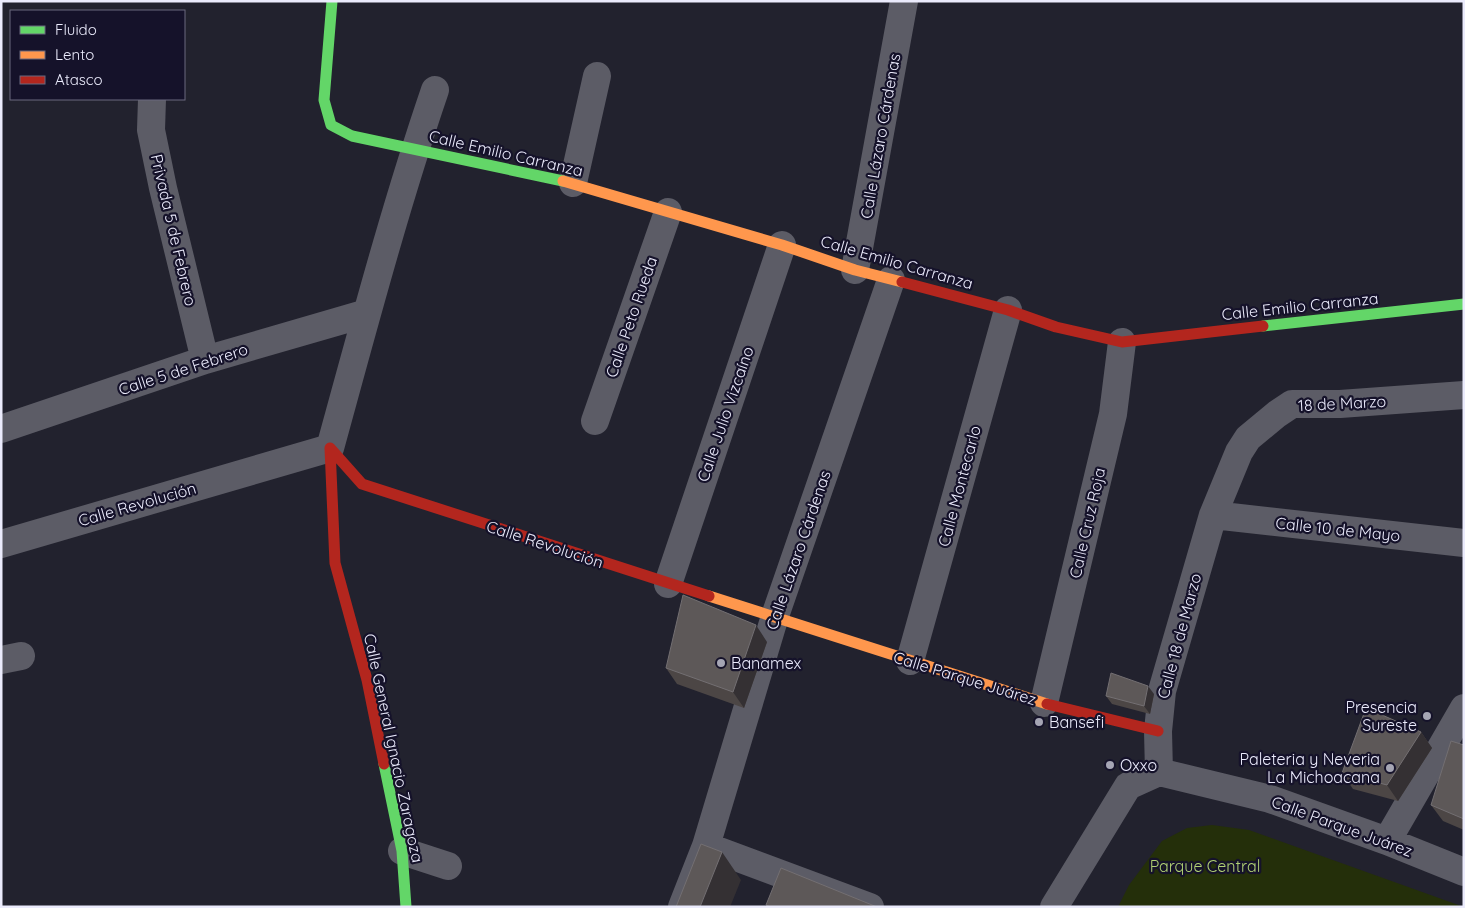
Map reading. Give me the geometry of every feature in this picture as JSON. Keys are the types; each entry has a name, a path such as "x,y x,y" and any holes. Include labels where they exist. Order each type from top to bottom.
{"street":[{"name":"Calle Emilio Carranza","path":"332,1 324,100 331,125 352,136 573,183 782,245 890,280 1008,310 1056,327 1122,342 1464,304"},
{"name":"Calle Lázaro Cárdenas","path":"856,270 904,1"},
{"path":"573,183 596,76"},
{"path":"330,448 414,149 435,90"},
{"name":"Privada 5 de Febrero","path":"152,100 151,130 163,188 205,360"},
{"name":"Calle Peto Rueda","path":"595,421 668,212"},
{"name":"Calle Julio Vizcaíno","path":"668,584 782,245"},
{"name":"Calle Lázaro Cárdenas","path":"682,907 706,846 775,616 890,280"},
{"name":"Calle Montecarlo","path":"910,662 1008,310"},
{"name":"Calle 5 de Febrero","path":"1,429 205,360 367,313"},
{"name":"Calle Cruz Roja","path":"1044,703 1113,414 1122,342"},
{"name":"18 de Marzo","path":"1239,452 1248,438 1260,427 1292,404 1340,404 1464,396"},
{"name":"Calle Revolución","path":"1,544 330,448 362,484 668,584 775,616"},
{"name":"Calle General Ignacio Zaragoza","path":"330,448 335,563 367,680 402,851 406,907"},
{"name":"Calle 18 de Marzo","path":"1159,772 1158,731 1162,691 1213,515 1239,452"},
{"name":"Calle 10 de Mayo","path":"1213,515 1464,543"},
{"name":"Calle Parque Juárez","path":"775,616 910,662 1044,703 1158,731"},
{"path":"1387,841 1464,708"},
{"path":"1054,907 1128,786 1159,772"},
{"name":"Calle Parque Juárez","path":"1159,772 1270,799 1387,841 1464,872"},
{"path":"706,846 870,907"},
{"path":"402,851 448,866"}],"green space":[{"name":"Parque Central","path":"1212,825 1249,830 1464,907 1118,907 1129,885 1162,841 1187,828"}],"building":[{"name":"Banamex","path":"683,595 756,625 733,692 666,668"},
{"path":"1111,673 1148,686 1144,706 1106,696"},
{"path":"1366,708 1421,732 1387,785 1342,773"},
{"path":"1451,741 1464,745 1464,819 1431,805"},
{"path":"701,844 722,852 700,907 676,907"},
{"path":"781,868 877,907 770,907 766,905"}],"traffic: fast":[{"path":"332,1 324,100 331,125 352,136 563,181"},
{"path":"1263,326 1464,304"},
{"path":"384,764 402,851 406,907"}],"traffic: slow":[{"path":"563,181 782,245 855,270 902,282"},
{"path":"709,596 1047,704"}],"traffic: jam":[{"path":"902,282 1008,310 1056,327 1122,342 1263,326"},
{"path":"330,448 362,484 709,596"},
{"path":"330,448 335,563 367,680 384,764"},
{"path":"1047,704 1158,731"}],"place":[{"name":"Banamex","path":"721,663"},
{"name":"Presencia Sureste","path":"1427,716"},
{"name":"Bansefi","path":"1039,722"},
{"name":"Oxxo","path":"1110,765"},
{"name":"Paleteria y Neveria La Michoacana","path":"1390,768"}]}
